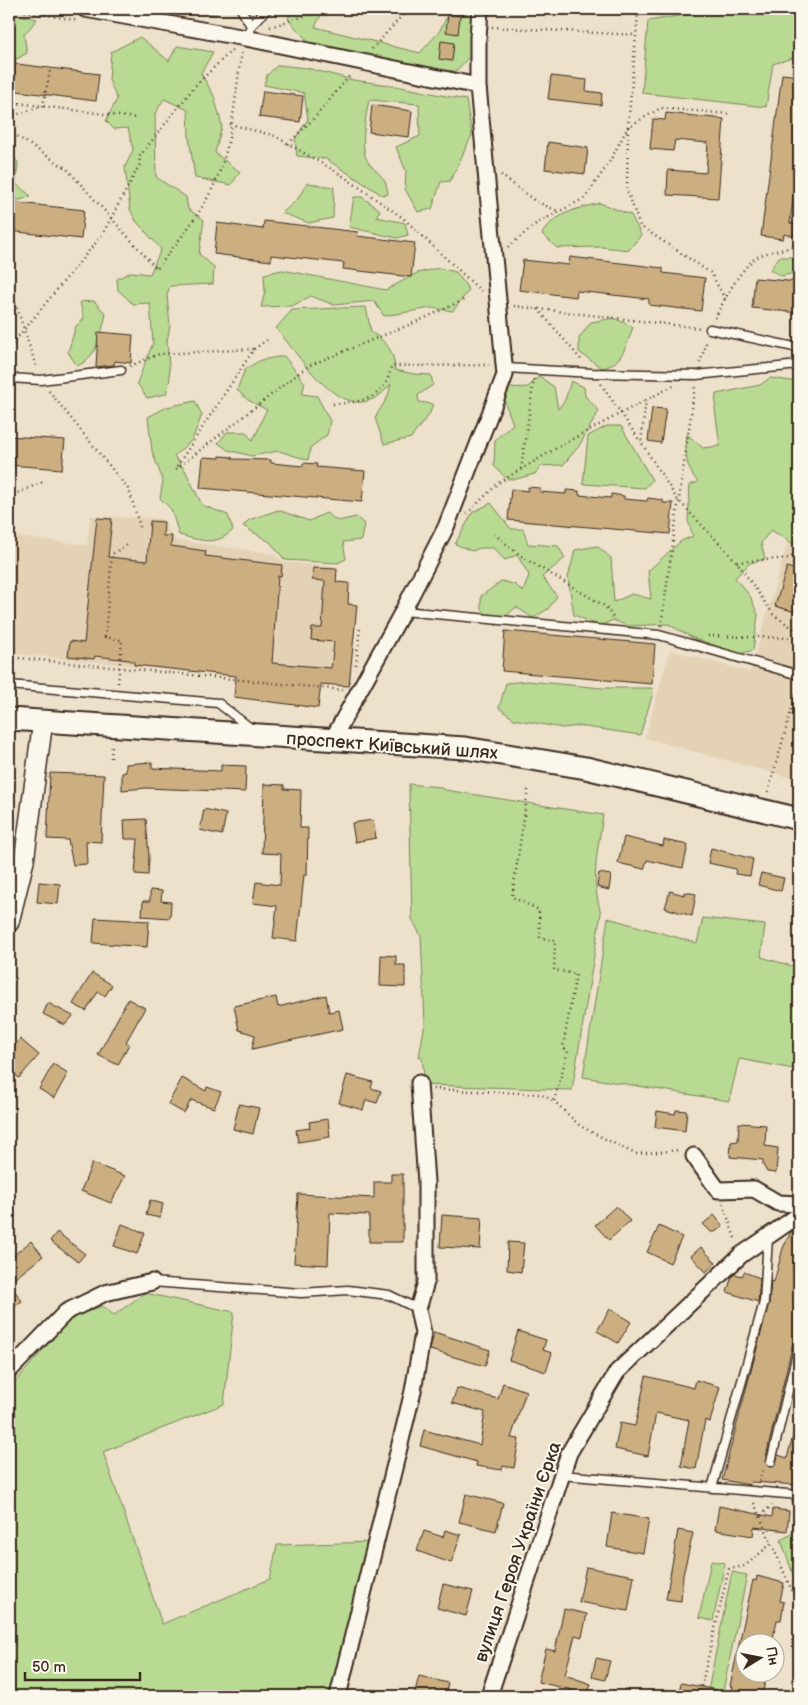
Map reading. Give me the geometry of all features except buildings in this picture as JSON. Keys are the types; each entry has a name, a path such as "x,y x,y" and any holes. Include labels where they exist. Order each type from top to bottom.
{"main road":[{"name":"проспект Київський шлях","path":"9,718 465,748 586,768 799,819"}],"street":[{"path":"332,740 403,611 446,527 502,366 500,304 478,86 480,9"},
{"path":"83,15 246,38 356,68 478,86"},
{"path":"9,922 24,861 44,721"},
{"path":"338,1696 414,1391 423,1333 418,1309 426,1282 426,1182 419,1086"},
{"path":"694,1156 718,1190 754,1190 778,1203 799,1204"},
{"name":"вулиця Героя України Єрка","path":"489,1696 569,1453 617,1372 741,1255 768,1238 794,1216 799,1215"},
{"path":"9,1371 66,1312 105,1294 152,1282"}],"lane":[{"path":"241,9 246,38"},
{"path":"246,38 267,9"},
{"path":"710,329 799,348"},
{"path":"502,366 535,370 696,375 799,365"},
{"path":"9,378 40,380 121,370"},
{"path":"403,611 659,635 799,674"},
{"path":"9,685 218,703 260,736"},
{"path":"712,1488 764,1302 768,1238"},
{"path":"152,1282 301,1293 348,1290 389,1295 418,1309"},
{"path":"771,1462 799,1345"},
{"path":"561,1475 799,1496"}],"path":[{"path":"10,9 83,15"},
{"path":"9,348 85,259 102,235 140,164 139,157 195,86 246,38 277,24 326,9"},
{"path":"288,144 317,115 408,9"},
{"path":"637,9 628,127 627,190 640,226 711,273 725,299"},
{"path":"638,13 657,9"},
{"path":"479,26 635,35"},
{"path":"232,50 246,38"},
{"path":"246,38 251,53"},
{"path":"9,131 67,169 112,216 157,269 216,183 227,146 246,38"},
{"path":"223,48 232,50"},
{"path":"342,71 356,68"},
{"path":"43,106 50,70"},
{"path":"9,102 137,118"},
{"path":"9,117 43,106"},
{"path":"495,258 537,222 585,198 610,161 628,127 661,108 729,114"},
{"path":"230,124 275,136 340,174 403,218 469,278 493,304 710,329"},
{"path":"486,162 534,201 558,212"},
{"path":"659,635 696,375 710,329 725,299 748,266 760,255 789,249 799,244"},
{"path":"9,284 40,380 129,490 140,527"},
{"path":"267,340 254,349 176,469 308,366 416,322 466,299"},
{"path":"121,370 159,354 254,349"},
{"path":"333,404 361,402 379,393 388,381 391,366 502,366"},
{"path":"521,470 535,370"},
{"path":"465,516 498,483 646,400 696,375"},
{"path":"646,400 641,442 677,499 737,562 773,614 799,633"},
{"path":"9,496 45,481"},
{"path":"494,534 524,558 606,607 622,632"},
{"path":"120,666 122,640 105,637 112,554 130,543"},
{"path":"737,562 790,558 799,551"},
{"path":"355,673 360,628"},
{"path":"699,636 799,638"},
{"path":"9,657 120,666 352,691"},
{"path":"768,792 799,680"},
{"path":"111,758 112,745"},
{"path":"528,790 512,897 540,910 540,938 555,940 554,970 576,974 563,1047 568,1051 554,1101"},
{"path":"419,1086 540,1094 554,1101 580,1126 635,1154 679,1149 694,1156"},
{"path":"718,1190 741,1255"},
{"path":"757,1492 760,1472 771,1462"},
{"path":"741,1490 756,1504 799,1607"},
{"path":"699,1696 729,1569 745,1566 772,1543"}],"shaded area":[{"path":"91,516 162,519 175,540 274,554 284,562 338,567 334,637 329,668 281,681 9,653 9,536 87,545"},
{"path":"792,528 799,530 799,780 645,738 670,650 750,672"}],"green space":[{"path":"179,9 215,9 216,15"},
{"path":"292,9 317,9 321,15 315,27 420,53 439,32 451,9 477,9 472,54 456,71 421,70 311,45 288,19"},
{"path":"720,9 799,9 799,56 773,64 766,107 642,93 648,21"},
{"path":"9,13 37,19 24,35 27,53 15,60 9,61"},
{"path":"140,37 169,61 177,46 213,52 201,73 214,96 222,126 215,153 240,172 231,185 195,178 189,137 188,110 164,99 155,114 156,177 186,197 188,209 204,220 199,254 214,267 213,284 170,286 167,295 170,326 167,341 170,379 166,394 147,398 137,383 153,343 150,303 133,304 118,290 117,279 131,272 150,274 161,249 136,221 130,209 125,167 133,150 128,128 114,129 106,121 117,99 109,80 111,52"},
{"path":"278,65 307,68 353,80 396,86 466,100 472,135 450,181 441,182 432,209 418,212 405,189 406,171 396,147 420,136 419,104 369,100 364,132 364,149 368,162 386,183 388,194 382,195 326,159 297,156 295,139 308,119 304,93 264,85 267,75"},
{"path":"9,155 18,162 16,184 31,196 21,200 9,199"},
{"path":"307,183 334,187 333,218 309,223 282,213 297,200"},
{"path":"354,197 362,197 380,210 376,217 405,223 408,235 397,238 349,227"},
{"path":"600,203 631,215 641,235 629,250 602,247 557,248 542,234 559,217"},
{"path":"799,252 799,272 782,276 770,270 779,257 794,257"},
{"path":"439,268 456,272 469,290 453,311 431,308 384,316 374,301 334,305 311,296 292,306 261,307 265,292 264,274 282,270 386,290 417,273"},
{"path":"94,301 106,314 98,344 90,357 77,366 68,352 76,326 84,319 80,302"},
{"path":"366,307 371,332 389,348 395,370 431,375 433,385 418,395 419,402 433,404 430,413 411,438 384,444 375,418 388,396 391,384 375,398 359,402 343,398 328,388 313,374 276,328 292,310"},
{"path":"614,318 633,327 623,353 614,363 602,368 579,352 579,338 591,322"},
{"path":"284,356 305,383 302,394 317,396 330,421 327,435 311,447 308,460 279,451 252,456 228,450 218,443 227,432 246,432 252,440 267,410 248,400 237,390 245,369 261,360"},
{"path":"539,376 554,387 558,409 565,400 571,381 584,387 585,396 599,411 579,446 563,465 541,466 535,474 516,479 507,479 494,466 495,440 513,424 503,397 508,388 528,387"},
{"path":"770,378 799,382 799,547 771,530 761,543 765,559 750,563 735,578 750,596 758,615 753,650 740,654 693,638 668,624 628,626 613,620 600,626 574,615 568,578 575,550 597,546 611,558 614,602 632,594 651,599 648,571 681,541 693,536 688,521 690,485 698,482 688,465 687,434 703,448 720,446 715,409 716,394 760,385"},
{"path":"195,401 202,415 192,440 174,456 185,470 202,505 228,515 233,530 220,539 208,541 179,535 171,509 160,498 163,481 152,451 148,417 167,407"},
{"path":"607,426 621,426 652,480 645,488 583,484 588,436"},
{"path":"491,503 511,529 523,529 528,544 558,546 565,558 542,577 557,596 548,609 533,618 516,607 496,626 481,608 481,596 502,581 516,585 523,592 529,575 517,555 505,560 493,548 480,548 472,551 455,544 473,512"},
{"path":"278,510 309,521 326,513 338,521 356,517 364,524 361,540 343,542 346,559 338,563 285,560 270,542 243,526 249,520"},
{"path":"527,681 602,688 652,688 653,693 640,735 579,726 562,728 514,719 499,708 506,683"},
{"path":"409,784 439,787 445,790 603,815 595,876 601,913 572,1090 425,1085 422,1057 419,1057 425,1023 421,936 412,919"},
{"path":"608,918 697,943 703,918 765,925 761,957 799,968 799,1070 739,1059 729,1101 583,1077"},
{"path":"145,1293 234,1312 224,1404 103,1452 162,1624 270,1579 277,1545 376,1542 338,1696 9,1696 9,1389 71,1318 102,1306 114,1315"},
{"path":"791,1501 799,1502 799,1574 793,1574 781,1540 792,1534 796,1509"},
{"path":"711,1561 725,1563 713,1621 699,1618"},
{"path":"732,1572 747,1575 722,1696 707,1696"}]}
